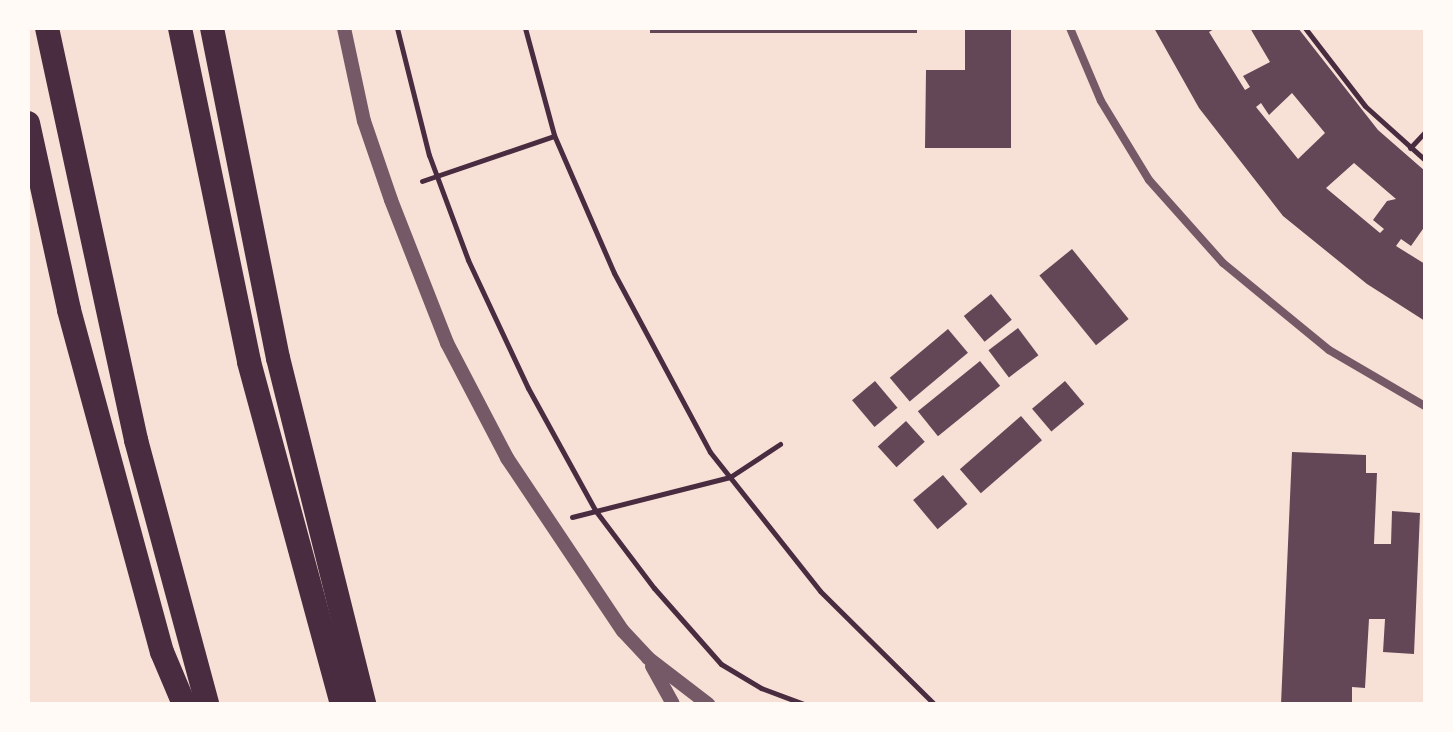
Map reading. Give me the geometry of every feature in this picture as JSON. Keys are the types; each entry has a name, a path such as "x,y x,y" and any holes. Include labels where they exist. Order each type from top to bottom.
{"highway":[{"path":"47,28 136,440 207,704"},
{"path":"180,28 249,362 342,704"},
{"path":"212,28 278,358 364,704"},
{"path":"28,123 77,340 162,652 184,704"}],"street":[{"path":"344,28 364,121 447,343 548,525 648,658 673,704"},
{"path":"1070,28 1101,101 1149,180 1223,263 1329,350 1425,406"},
{"path":"648,658 708,704"}],"path":[{"path":"397,28 436,176 490,313 595,510 654,588 721,664 761,688 804,704"},
{"path":"525,28 554,135 614,273 710,452 820,591 934,704"},
{"path":"1305,28 1365,106 1425,160"},
{"path":"1410,148 1425,132"},
{"path":"422,181 554,135"},
{"path":"548,525 595,510 730,477 780,444"}],"building":[{"path":"650,28 917,28 917,33 650,33"},
{"path":"965,28 1011,28 1011,148 925,148 926,70 965,70"},
{"path":"1154,28 1216,28 1209,32 1245,90 1250,87 1243,76 1270,62 1250,28 1298,28 1378,130 1425,171 1425,226 1411,246 1401,239 1396,246 1425,264 1425,321 1367,284 1283,216 1199,108","holes":["1292,93 1325,133 1298,159 1256,107 1261,103 1269,115","1354,163 1396,199 1387,201 1373,220 1384,229 1380,233 1326,188"]},
{"path":"1072,249 1129,319 1096,345 1039,275"},
{"path":"991,294 1012,320 985,342 964,316"},
{"path":"1018,328 1038,355 1009,377 988,350"},
{"path":"948,329 968,353 910,402 890,378"},
{"path":"980,361 1000,386 938,436 918,411"},
{"path":"875,381 897,408 875,427 852,400"},
{"path":"1065,381 1084,404 1051,432 1032,409"},
{"path":"1021,416 1042,440 981,493 960,469"},
{"path":"906,421 925,442 896,467 878,446"},
{"path":"1292,452 1366,455 1366,473 1377,473 1374,544 1391,544 1392,511 1420,513 1414,654 1383,652 1385,619 1369,619 1365,688 1352,687 1352,704 1281,704"},
{"path":"943,475 967,504 938,529 913,500"}]}
